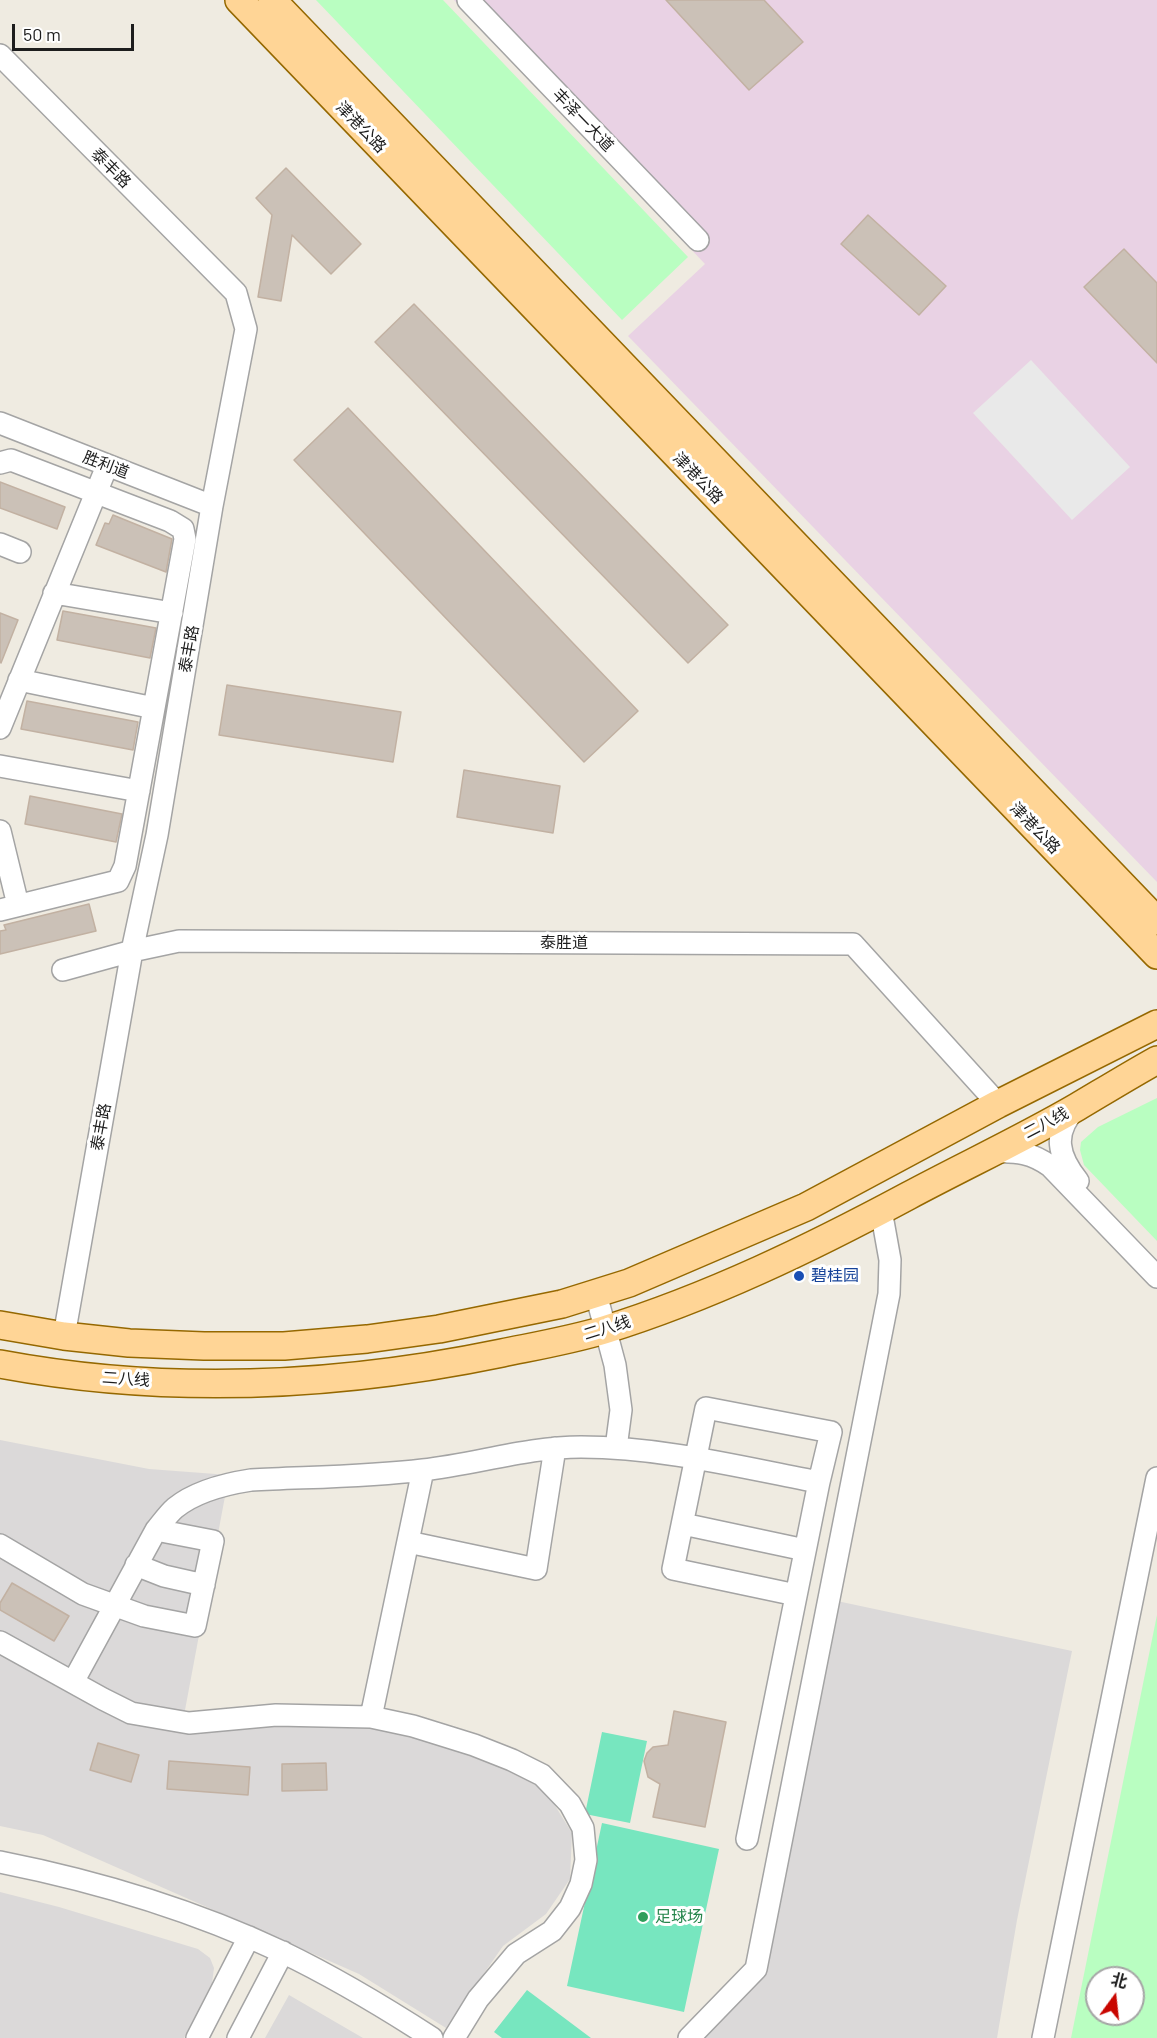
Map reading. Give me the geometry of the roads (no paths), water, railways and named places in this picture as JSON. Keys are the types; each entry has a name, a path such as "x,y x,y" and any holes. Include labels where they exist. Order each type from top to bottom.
{"main road":[{"name":"津港公路","path":"239,0 1157,955"},
{"name":"津港公路","path":"272,0 1157,921"},
{"path":"0,1325 64,1336 129,1343 204,1347 296,1345 367,1339 438,1329 562,1304 596,1294 701,1253 806,1207 998,1104 1157,1024"},
{"name":"二八线","path":"0,1364 133,1381 270,1382 351,1378 439,1366 571,1339 605,1329 732,1282 817,1243 1077,1107 1157,1060"},
{"path":"1077,1107 1112,1095 1157,1072"}],"street":[{"name":"丰泽一大道","path":"475,2 698,240"},
{"name":"泰丰路","path":"0,56 236,293 246,329 157,835 132,951 64,1336"},
{"name":"胜利道","path":"0,423 102,478"},
{"name":"胜利道","path":"0,434 102,478 212,512"},
{"path":"0,463 11,460 102,478 183,529 185,539 125,866 118,881 9,908 4,840 0,831"},
{"path":"0,728 102,478"},
{"path":"54,593 171,613"},
{"path":"19,680 154,708"},
{"path":"0,766 139,791"},
{"name":"泰胜道","path":"63,970 179,941 853,944 998,1104"},
{"path":"1077,1107 1069,1115 1061,1135 1060,1147 1065,1164 1078,1181 1157,1264"},
{"path":"991,1152 1027,1153 1038,1157 1050,1166 1157,1277"},
{"path":"690,2038 756,1969 889,1294 890,1260 881,1210"},
{"path":"596,1294 615,1365 621,1410 616,1448"},
{"path":"747,1839 831,1432 706,1408 674,1569 796,1595"},
{"path":"408,1542 536,1569 555,1448"},
{"path":"73,1682 156,1530 175,1508 224,1484 251,1480 423,1470 555,1448 616,1448 657,1452 819,1482"},
{"path":"371,1717 423,1470"},
{"path":"1043,2038 1157,1478"},
{"path":"683,1524 805,1550"},
{"path":"0,1545 83,1594 144,1616 195,1626 213,1541 156,1530"},
{"path":"1055,2038 1157,1532"},
{"path":"136,1565 164,1576 204,1585"},
{"path":"0,1642 132,1713 189,1722 276,1715 371,1717 413,1726 474,1745 542,1775 570,1804 583,1828 586,1860 581,1884 570,1908 552,1931 516,1954 478,1999 454,2038"},
{"path":"0,1862 44,1870 116,1890 246,1942 382,2006 432,2038"},
{"path":"0,1871 89,1891 246,1942"},
{"path":"197,2038 246,1942"},
{"path":"238,2038 280,1957"},
{"path":"280,1957 413,2038"}],"place":[{"name":"碧桂园","path":"799,1276"},
{"name":"足球场","path":"643,1917"}]}
